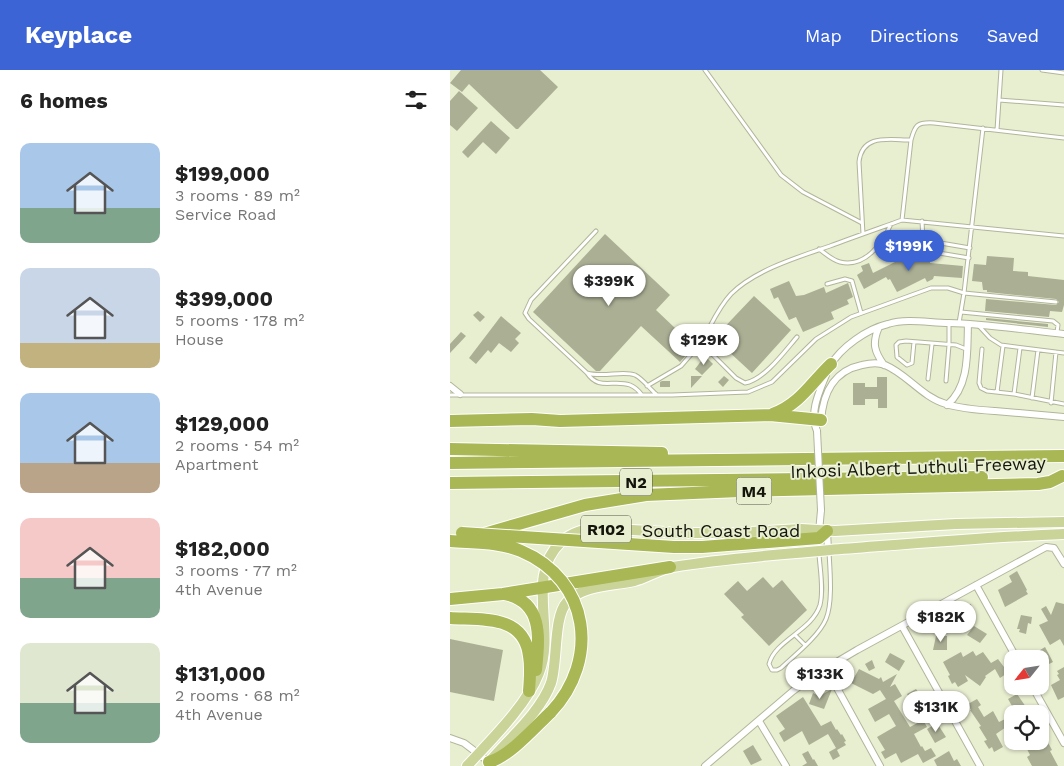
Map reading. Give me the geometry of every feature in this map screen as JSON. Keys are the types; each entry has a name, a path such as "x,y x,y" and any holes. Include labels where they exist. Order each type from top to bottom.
{"highway":[{"path":"770,415 795,403 831,364"},
{"path":"450,422 770,415 817,424"},
{"path":"450,429 543,424 560,421"},
{"path":"450,449 650,451 709,459"},
{"name":"N2","path":"450,463 1064,456"},
{"name":"N2","path":"450,483 1063,476"},
{"name":"Inkosi Albert Luthuli Freeway","path":"450,542 585,505 646,495 1038,484 1050,482 1063,476"},
{"path":"450,532 674,547 735,545 822,533"},
{"path":"450,542 505,546 520,551 547,566 568,591 580,623 581,656 571,685 551,712 512,748 487,764"},
{"path":"450,598 503,594 670,567"},
{"path":"503,594 523,601 535,617 538,640 532,687"},
{"path":"450,618 501,622 518,631 524,638 529,655 532,687"}],"main road":[{"name":"South Coast Road","path":"467,766 504,725 532,687 539,673 544,652 545,623 542,587 545,565 555,548 569,536 589,528 682,533 734,533 801,529 822,533 1019,522 1064,522"},
{"name":"South Coast Road","path":"487,764 543,700 551,683 556,664 560,615 566,603 581,592 636,580 670,567 824,551 1064,534"}],"street":[{"path":"824,551 817,424 819,392 831,364 845,349 859,338 880,327 902,321 959,323 1061,333"},
{"path":"947,405 955,398 962,386 968,324"},
{"path":"880,327 874,346 884,365 922,392 947,405 1064,417"},
{"path":"817,424 825,395 839,375 847,370 869,363 884,365"},
{"path":"450,386 460,394"},
{"path":"822,533 824,551"},
{"path":"705,766 793,691 826,668 1046,547 1054,548 1064,564"},
{"path":"976,585 1012,650"},
{"path":"902,626 980,766"},
{"path":"826,668 880,766"},
{"path":"1037,695 1064,743"},
{"path":"759,721 786,766"},
{"path":"450,738 464,743 479,753 487,764"}],"lane":[{"path":"705,70 781,175 803,192 862,223"},
{"path":"997,130 1001,70"},
{"path":"1042,70 1064,73"},
{"path":"999,100 1064,105"},
{"path":"902,220 911,140 915,128 923,122 1064,138"},
{"path":"959,323 969,258 983,128"},
{"path":"863,234 859,162 863,148 870,142 880,140 911,140"},
{"path":"647,386 681,366 701,343 713,319 732,294 782,262 902,220 1064,236"},
{"path":"922,221 922,240 928,252 969,258"},
{"path":"819,249 839,262 860,261 873,252 891,224"},
{"path":"596,231 531,300 525,311 527,317 595,382 631,385 642,395"},
{"path":"922,240 970,248"},
{"path":"827,284 845,280 852,281 861,312"},
{"path":"450,394 656,395 739,393 757,389 778,377 816,339 845,320 861,312 931,288 948,288 964,293 1056,302"},
{"path":"960,312 1053,321 1058,325 1061,333"},
{"path":"946,381 949,323"},
{"path":"978,325 995,342 1003,346 1064,353"},
{"path":"701,343 737,380 745,383 753,381 766,371 797,337"},
{"path":"914,342 912,363 910,365 896,357 896,345 900,341 914,342 932,344 956,345 966,349"},
{"path":"928,379 932,344"},
{"path":"997,392 1003,346"},
{"path":"1014,394 1020,348"},
{"path":"982,349 979,385 984,390 1064,404"},
{"path":"1032,398 1038,350"},
{"path":"1051,403 1056,352"},
{"path":"587,373 602,376 632,374 656,395"},
{"path":"824,551 830,586 828,614 822,626 805,645 779,669 774,670 770,668 769,662 773,655 815,616 819,608 824,551"},
{"path":"793,636 805,645"}],"building":[{"path":"461,70 540,70 558,87 516,129 469,84 462,92 450,83"},
{"path":"459,91 478,108 457,131 450,125 450,101"},
{"path":"491,121 510,138 496,154 483,142 468,158 462,152"},
{"path":"605,234 670,295 656,310 694,346 680,362 641,326 600,371 596,371 533,312"},
{"path":"917,251 919,256 930,257 930,263 963,266 962,278 934,276 933,279 927,282 925,278 897,292 890,279 888,280 886,277 864,289 857,275 863,271 861,266 869,263 873,273"},
{"path":"987,256 1014,258 1013,271 1028,272 1028,276 1064,280 1064,305 1062,312 1050,311 1049,317 985,311 986,299 1056,305 1059,302 1056,299 983,290 982,282 972,281 974,264 986,265"},
{"path":"789,281 796,296 824,287 826,293 848,283 853,297 847,300 849,304 831,312 834,319 803,332 796,317 789,320 778,297 774,299 770,289"},
{"path":"754,296 791,330 752,373 714,338"},
{"path":"478,311 485,317 480,322 473,315"},
{"path":"501,316 521,333 515,339 519,343 511,352 499,343 491,353 488,350 476,364 469,358"},
{"path":"986,318 1048,324 1048,327 986,320"},
{"path":"461,332 466,336 450,353 450,344"},
{"path":"705,356 713,364 702,375 695,369"},
{"path":"691,376 702,376 691,388"},
{"path":"724,376 729,380 723,387 718,382"},
{"path":"877,377 887,377 887,408 878,408 878,399 865,399 865,405 853,405 853,383 865,383 865,387 877,387"},
{"path":"670,381 670,387 660,387 660,382"},
{"path":"1017,571 1028,594 1005,607 998,590 1012,582 1009,576"},
{"path":"763,577 773,588 782,580 807,610 769,646 741,617 744,615 724,594 738,581 747,591"},
{"path":"1056,602 1064,604 1064,646 1060,639 1050,645 1039,625 1048,621 1041,609 1046,606 1051,615"},
{"path":"971,604 974,618 954,621 952,610 964,608 963,605"},
{"path":"1021,615 1032,617 1031,624 1028,623 1026,634 1019,632 1020,629 1017,629"},
{"path":"974,626 987,634 980,643 967,635"},
{"path":"936,636 947,636 947,650 933,650"},
{"path":"450,639 503,650 494,701 450,692"},
{"path":"973,651 976,656 983,652 991,663 998,659 1004,667 1004,675 1000,678 995,669 985,676 980,686 965,675 968,681 958,687 955,682 952,684 948,676 950,675 943,662 961,652 963,657"},
{"path":"890,653 905,661 899,671 885,662"},
{"path":"1049,654 1053,662 1049,664"},
{"path":"872,660 875,668 869,671 865,664"},
{"path":"1064,667 1064,697 1058,700 1051,685 1060,680 1057,671"},
{"path":"859,669 879,679 881,677 883,682 897,674 890,687 895,684 902,696 894,701 910,727 923,720 927,727 914,734 925,751 931,748 936,756 923,763 918,754 901,763 896,753 885,759 881,752 885,750 877,737 896,726 889,714 875,722 868,709 886,699 880,690 873,694 851,683"},
{"path":"832,689 824,709 809,704 813,693 819,696 821,693 823,694"},
{"path":"916,689 924,700 922,701 924,705 918,708 913,699 910,700 907,694"},
{"path":"1018,695 1025,705 1011,705 1008,699"},
{"path":"803,697 821,726 831,721 846,741 844,742 846,745 837,750 840,756 833,760 829,752 836,748 828,734 809,745 802,731 784,742 779,733 785,729 776,716"},
{"path":"977,699 981,705 978,707 984,717 993,711 999,722 1004,720 1004,728 996,734 1003,747 994,752 992,747 989,749 984,741 987,740 979,727 981,726 968,704"},
{"path":"937,723 946,737 935,743 927,729"},
{"path":"1049,744 1052,750 1050,751 1058,766 1032,766 1027,757 1030,755 1028,750 1049,750"},
{"path":"753,745 762,760 751,765 743,751"},
{"path":"808,751 818,766 802,766 807,763 802,754"},
{"path":"949,751 954,761 957,759 961,766 937,766 934,760"}]}
